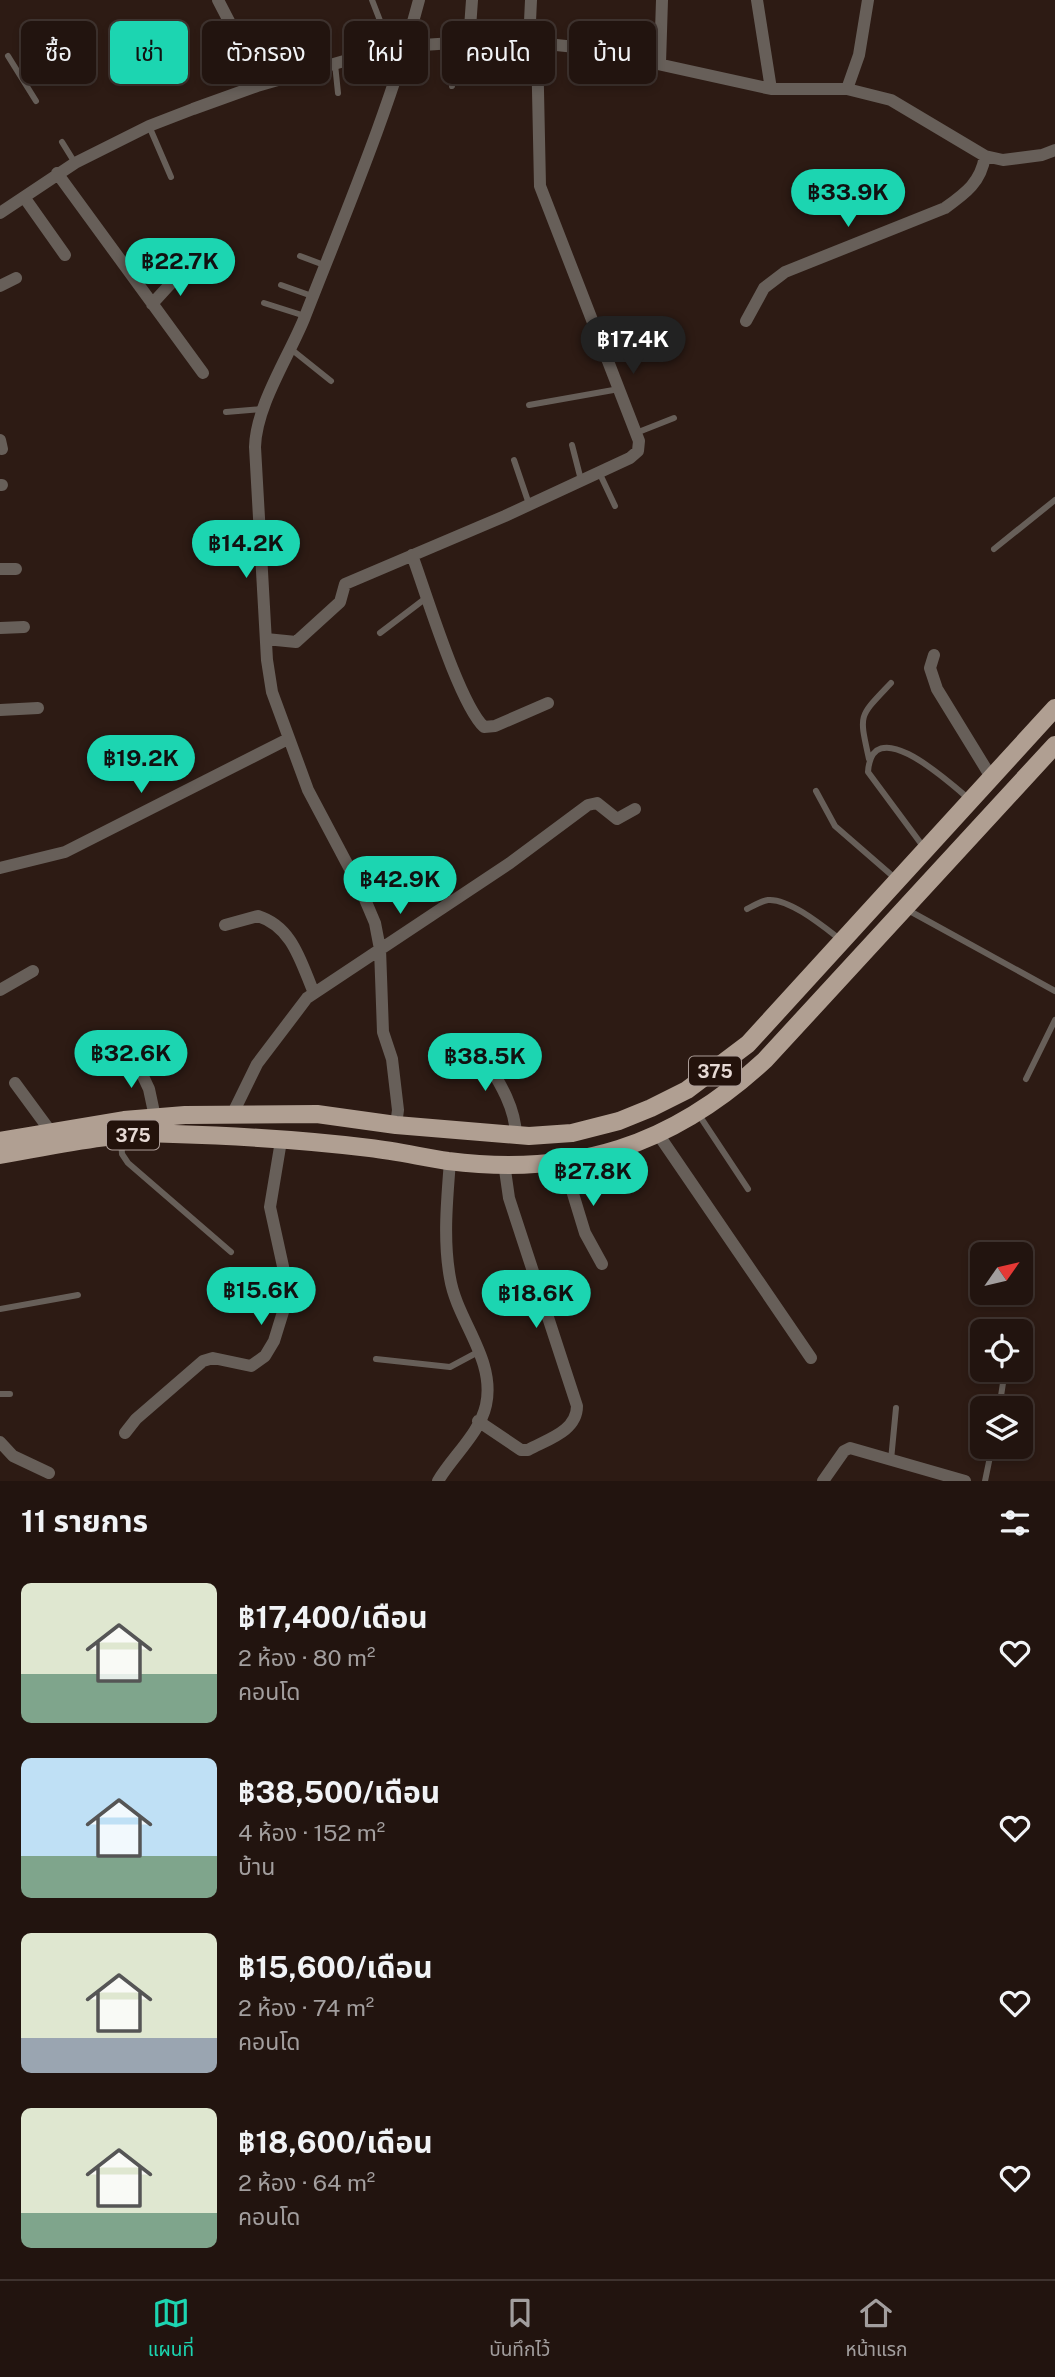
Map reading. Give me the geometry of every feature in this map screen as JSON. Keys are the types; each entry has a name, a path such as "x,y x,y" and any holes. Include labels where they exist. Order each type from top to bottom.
{"main road":[{"name":"375","path":"0,1141 124,1119 155,1117 317,1114 396,1125 516,1135 572,1133 619,1121 687,1090 748,1044 1055,708"},
{"name":"375","path":"0,1155 121,1136 170,1133 350,1146 450,1161 504,1163 563,1161 603,1156 629,1148 697,1113 738,1085 765,1060 1055,745"}],"street":[{"path":"218,0 229,21"},
{"path":"414,21 419,0"},
{"path":"470,21 472,0"},
{"path":"531,0 532,21"},
{"path":"660,64 662,0"},
{"path":"757,0 771,89"},
{"path":"847,89 859,55 868,0"},
{"path":"555,45 585,48 771,89 847,89 891,100 985,156 1003,160 1042,155 1055,150"},
{"path":"0,213 57,173 149,126 257,86 344,60"},
{"path":"394,84 305,316 264,409 255,434 255,447 266,639 272,692 309,790 361,890 375,923 380,949 383,1032 392,1059 398,1110 396,1125"},
{"path":"266,639 296,642 340,602 345,584 529,505 638,451 639,441 620,389 540,186 535,84"},
{"path":"746,321 764,288 785,272 945,208 964,195 982,172 985,156"},
{"path":"57,173 203,373"},
{"path":"24,197 65,255"},
{"path":"152,304 184,269"},
{"path":"0,286 16,278"},
{"path":"412,555 476,719 484,727 495,726 548,703"},
{"path":"0,569 16,569"},
{"path":"0,628 24,627"},
{"path":"934,655 930,668 937,689 991,777"},
{"path":"0,710 38,708"},
{"path":"0,868 65,852 288,739"},
{"path":"232,1115 257,1063 286,1022 314,993 510,863 588,805 597,803 617,819 635,809"},
{"path":"225,925 258,916 280,928 291,939 314,993"},
{"path":"0,990 33,971"},
{"path":"477,1045 508,1100 515,1119 516,1135"},
{"path":"133,1055 149,1089 155,1117"},
{"path":"15,1083 51,1132"},
{"path":"657,1134 811,1358"},
{"path":"125,1433 136,1419 203,1361 213,1358 251,1366 265,1356 274,1341 286,1299 286,1280 270,1207 281,1141"},
{"path":"438,1481 486,1405 487,1378 450,1281 446,1244 450,1161"},
{"path":"563,1161 575,1208 602,1264"},
{"path":"478,1421 521,1450 528,1450 571,1426 577,1415 573,1394 509,1198 504,1163"},
{"path":"0,1442 13,1456 49,1474"},
{"path":"823,1481 844,1451 850,1448 965,1481"}],"lane":[{"path":"372,0 380,21"},
{"path":"8,56 36,101"},
{"path":"334,62 338,93"},
{"path":"149,126 171,177"},
{"path":"62,142 75,163"},
{"path":"300,256 324,265"},
{"path":"281,285 312,296"},
{"path":"264,303 305,316"},
{"path":"599,335 629,333 659,326"},
{"path":"291,349 331,381"},
{"path":"529,405 620,389"},
{"path":"226,412 264,409"},
{"path":"636,433 674,418"},
{"path":"572,445 581,481"},
{"path":"514,460 529,505"},
{"path":"599,472 615,506"},
{"path":"994,549 1055,500"},
{"path":"380,633 427,597"},
{"path":"891,683 868,708 861,721 869,759 868,772 925,850"},
{"path":"869,759 876,750 887,746 898,748 943,777 970,800"},
{"path":"816,791 835,826 897,880"},
{"path":"747,909 768,900 782,903 812,918 842,940"},
{"path":"905,908 1055,990"},
{"path":"1026,1079 1055,1020"},
{"path":"697,1113 748,1189"},
{"path":"121,1136 122,1154 128,1163 231,1252"},
{"path":"0,1309 78,1295"},
{"path":"376,1359 450,1367 479,1352"},
{"path":"0,1394 10,1394"},
{"path":"891,1460 896,1408"},
{"path":"985,1481 990,1459"}]}
